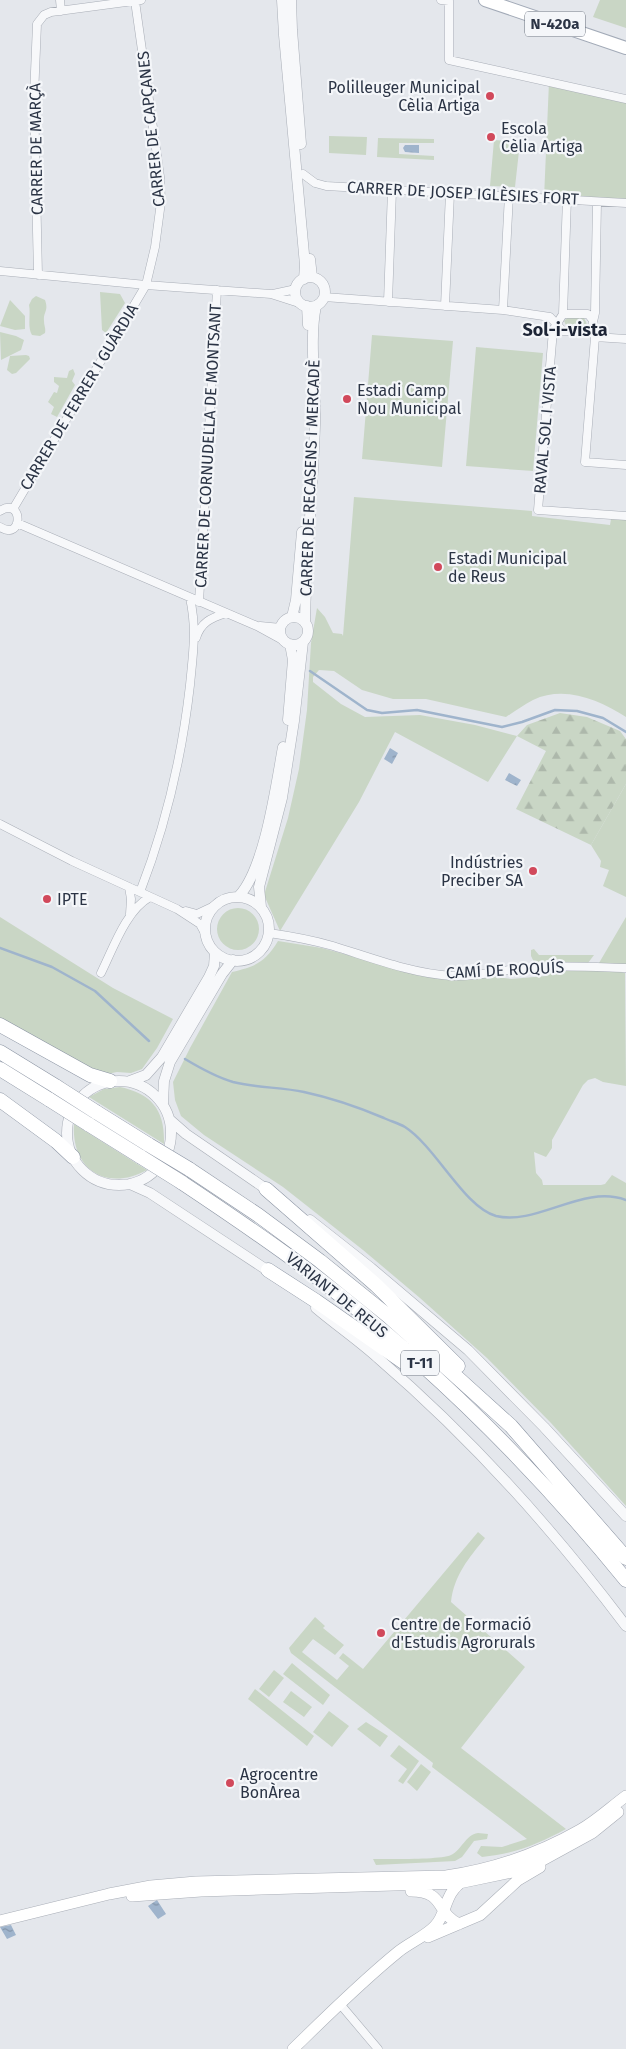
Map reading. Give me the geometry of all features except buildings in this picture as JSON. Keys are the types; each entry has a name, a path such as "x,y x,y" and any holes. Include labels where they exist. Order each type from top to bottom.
{"highway":[{"path":"0,1025 90,1075 110,1081"},
{"name":"VARIANT DE REUS","path":"0,1052 149,1144 258,1215 387,1315 511,1426 626,1558"},
{"name":"VARIANT DE REUS","path":"0,1069 181,1182 282,1251 377,1326 441,1382 552,1494 626,1580"},
{"path":"0,1100 56,1141 73,1157"},
{"path":"266,1189 376,1285 496,1403 511,1426"},
{"path":"268,1270 402,1359 510,1452"}],"main road":[{"name":"N-420a","path":"484,0 626,48"},
{"name":"N-420a","path":"508,0 626,41"},
{"path":"0,1921 118,1892 151,1886 196,1882 446,1876 478,1871 526,1857 581,1830 626,1796"},
{"path":"54,1908 140,1895 201,1891 459,1883 512,1872 541,1861 592,1833 626,1805"},
{"path":"397,1953 480,1915 518,1880 594,1837 626,1805"},
{"path":"293,2049 397,1953 435,1927 444,1910 446,1901 459,1883 469,1877 510,1867 539,1856 582,1834 604,1813"},
{"path":"333,1888 331,1885 339,1882 384,1882 410,1877"},
{"path":"196,1882 205,1886 277,1884 302,1889"},
{"path":"333,1888 423,1891 435,1896 451,1920 460,1924"}],"street":[{"path":"60,0 61,11 141,0"},
{"path":"282,0 305,265 308,278"},
{"path":"291,0 308,278"},
{"path":"440,0 449,1 449,60 626,99"},
{"name":"CARRER DE CAPÇANES","path":"135,1 160,177 161,202 156,248 146,285"},
{"name":"CARRER DE MARÇÀ","path":"38,276 34,105 37,24 44,15 61,11"},
{"name":"CARRER DE JOSEP IGLÈSIES FORT","path":"303,174 315,183 326,186 567,198 597,202 626,202"},
{"path":"388,302 392,190"},
{"path":"445,306 450,193"},
{"path":"503,310 509,195"},
{"path":"557,325 559,318 563,314 567,198"},
{"path":"0,271 38,276 272,294 308,305 324,297 503,310 550,317 563,331 583,332 589,331 595,313 597,202"},
{"path":"308,305 296,294 296,289 300,282 308,278 322,284 324,297"},
{"name":"CARRER DE FERRER I GUÀRDIA","path":"13,510 146,285"},
{"path":"272,294 296,289"},
{"name":"CARRER DE CORNUDELLA DE MONTSANT","path":"199,602 216,290"},
{"name":"CARRER DE RECASENS I MERCADÈ","path":"292,617 296,600 309,436 308,305"},
{"name":"CARRER DE RECASENS I MERCADÈ","path":"305,622 314,461 315,384 313,321 308,305"},
{"path":"563,314 588,314 596,331 584,462 624,465"},
{"name":"RAVAL SOL I VISTA","path":"557,325 553,330 538,510 626,516"},
{"path":"596,337 626,339"},
{"path":"0,511 7,508 13,510 18,515 18,523 11,529 1,528"},
{"path":"18,523 258,626 289,644 303,642"},
{"name":"CARRER DE CORNUDELLA DE MONTSANT","path":"140,892 151,864 168,808 185,730 195,622 190,598"},
{"name":"CARRER DE CORNUDELLA DE MONTSANT","path":"194,645 202,625 214,616 226,613"},
{"path":"239,896 254,872 272,808 287,725 293,660 289,644 282,637 281,628 284,622 292,617 300,618 305,622 308,633 303,642 294,721 282,798 259,887 261,907"},
{"path":"258,626 281,628"},
{"path":"0,824 72,861 177,909 200,924 206,935"},
{"path":"129,887 132,899 130,914"},
{"path":"177,909 197,914 207,912 214,906 231,897 239,896 253,900 261,907 268,920 269,934 264,947 253,957 243,960 233,960 215,953 208,943 206,935 206,922 214,906"},
{"path":"101,972 130,914 140,902 150,897"},
{"name":"CAMÍ DE ROQUÍS","path":"269,934 330,945 378,961 425,973 452,976 477,976 522,968 555,966 626,968"},
{"path":"130,1082 146,1075 162,1057 209,977 214,966 215,953"},
{"path":"164,1104 149,1090 130,1082 110,1081 93,1087 80,1098 70,1114 66,1131 69,1149 73,1157 86,1174 112,1184 130,1184 148,1177 162,1164 172,1138 170,1120 164,1104 164,1081 170,1062 222,974 233,960"},
{"path":"170,1120 186,1134 332,1236 468,1350 544,1427 626,1516"},
{"path":"130,1184 150,1193 268,1270 378,1357 455,1431 538,1518 597,1587 626,1626"},
{"path":"340,2004 378,2049"}],"green space":[{"path":"600,0 626,0 626,28 593,17"},
{"path":"549,82 626,99 626,203 544,198"},
{"path":"329,136 367,137 366,155 329,153"},
{"path":"378,138 434,139 434,143 399,143 399,154 434,156 434,160 377,157"},
{"path":"494,140 520,142 515,187 490,186"},
{"path":"100,292 120,294 125,303 106,333 102,330"},
{"path":"36,296 45,300 46,307 44,318 45,333 40,336 32,335 30,328 29,305"},
{"path":"10,300 25,316 25,329 15,330 0,326"},
{"path":"568,317 584,318 587,324 582,328 567,327 564,321"},
{"path":"0,332 24,340 21,350 1,360"},
{"path":"372,335 453,341 442,467 362,459"},
{"path":"476,347 543,353 533,471 466,466"},
{"path":"26,355 30,359 16,373 12,374 7,370 10,356"},
{"path":"73,369 75,374 72,381 75,385 57,417 51,414 54,407 48,402 54,392 57,393 59,386 54,382 54,377 67,378 69,371"},
{"path":"354,497 532,511 532,516 610,525 611,519 626,520 626,717 605,705 581,696 557,694 533,700 506,717 426,699 393,699 362,690 334,671 319,670 313,677 313,682 341,704 365,717 420,715 475,725 517,736 488,782 395,732 359,802 280,931 264,895 288,818 299,769 307,710 311,643 317,608 325,617 333,633 342,634 343,636"},
{"path":"560,713 587,717 620,731 626,739 626,784 591,845 516,809 546,751 517,736 527,725"},
{"path":"626,784 626,897 603,886 609,870 600,867 601,861 591,845"},
{"path":"242,908 250,911 256,917 259,929 256,941 250,947 234,950 226,947 220,941 217,925 220,917 226,911"},
{"path":"0,917 113,988 173,1019 157,1048 142,1069 131,1073 117,1072 107,1074 89,1068 0,1018"},
{"path":"626,917 626,965 599,963"},
{"path":"278,941 322,948 406,971 448,980 496,977 511,979 546,976 550,970 613,970 625,973 626,1086 603,1082 595,1078 588,1080 583,1085 552,1140 552,1148 546,1157 534,1152 536,1173 542,1180 543,1185 601,1185 605,1184 612,1175 626,1183 626,1506 551,1423 487,1358 420,1298 283,1187 204,1135 181,1116 175,1100 173,1082 232,972 248,968 260,962 269,954"},
{"path":"534,949 539,955 594,955 588,963 534,962 531,950"},
{"path":"120,1087 141,1094 154,1105 162,1122 164,1144 89,1097 104,1089"},
{"path":"74,1124 147,1170 118,1179 94,1172 85,1165 79,1154 75,1140"},
{"path":"478,1532 485,1538 459,1575 455,1583 451,1602 525,1667 461,1748 566,1829 526,1848 482,1857 477,1853 481,1846 502,1847 527,1839 432,1767 433,1763 291,1653 289,1648 315,1617 325,1626 323,1628 344,1645 335,1655 313,1639 302,1652 337,1680 349,1666 339,1658 343,1653 363,1669"},
{"path":"292,1663 330,1695 323,1705 283,1674"},
{"path":"274,1670 284,1678 269,1697 259,1689"},
{"path":"255,1689 314,1736 307,1746 248,1699"},
{"path":"291,1691 312,1707 304,1717 283,1702"},
{"path":"329,1711 349,1726 332,1747 313,1732"},
{"path":"366,1722 388,1736 380,1747 357,1729"},
{"path":"399,1745 419,1761 403,1784 398,1781 407,1769 390,1756"},
{"path":"421,1764 431,1772 417,1791 407,1782"},
{"path":"478,1833 488,1834 487,1839 474,1841 462,1857 455,1861 376,1865 373,1859 445,1857 455,1853 470,1837"}],"water":[{"path":"405,145 419,145 419,153 405,152 403,148"},
{"path":"390,748 398,753 392,764 384,759"},
{"path":"509,773 521,780 517,786 505,780"},
{"path":"157,1900 166,1914 158,1919 148,1906"},
{"path":"11,1925 16,1935 7,1939 0,1927"}],"waterway":[{"path":"310,671 367,710 382,713 417,710 502,727 555,710 577,711 603,718 626,732"},
{"path":"0,948 52,967 95,991 149,1041"},
{"path":"185,1059 214,1075 233,1082 314,1094 355,1107 405,1127 428,1148 473,1201 484,1210 496,1216 512,1218 528,1215 593,1197 610,1197 626,1200"}],"place":[{"name":"Polilleuger Municipal Cèlia Artiga","path":"490,96"},
{"name":"Escola Cèlia Artiga","path":"491,137"},
{"name":"Estadi Camp Nou Municipal","path":"347,399"},
{"name":"Estadi Municipal de Reus","path":"438,567"},
{"name":"Indústries Preciber SA","path":"533,871"},
{"name":"IPTE","path":"47,899"},
{"name":"Centre de Formació d'Estudis Agrorurals","path":"381,1633"},
{"name":"Agrocentre BonÀrea","path":"230,1783"}],"district":[{"name":"Sol-i-vista","path":"565,330"}]}
